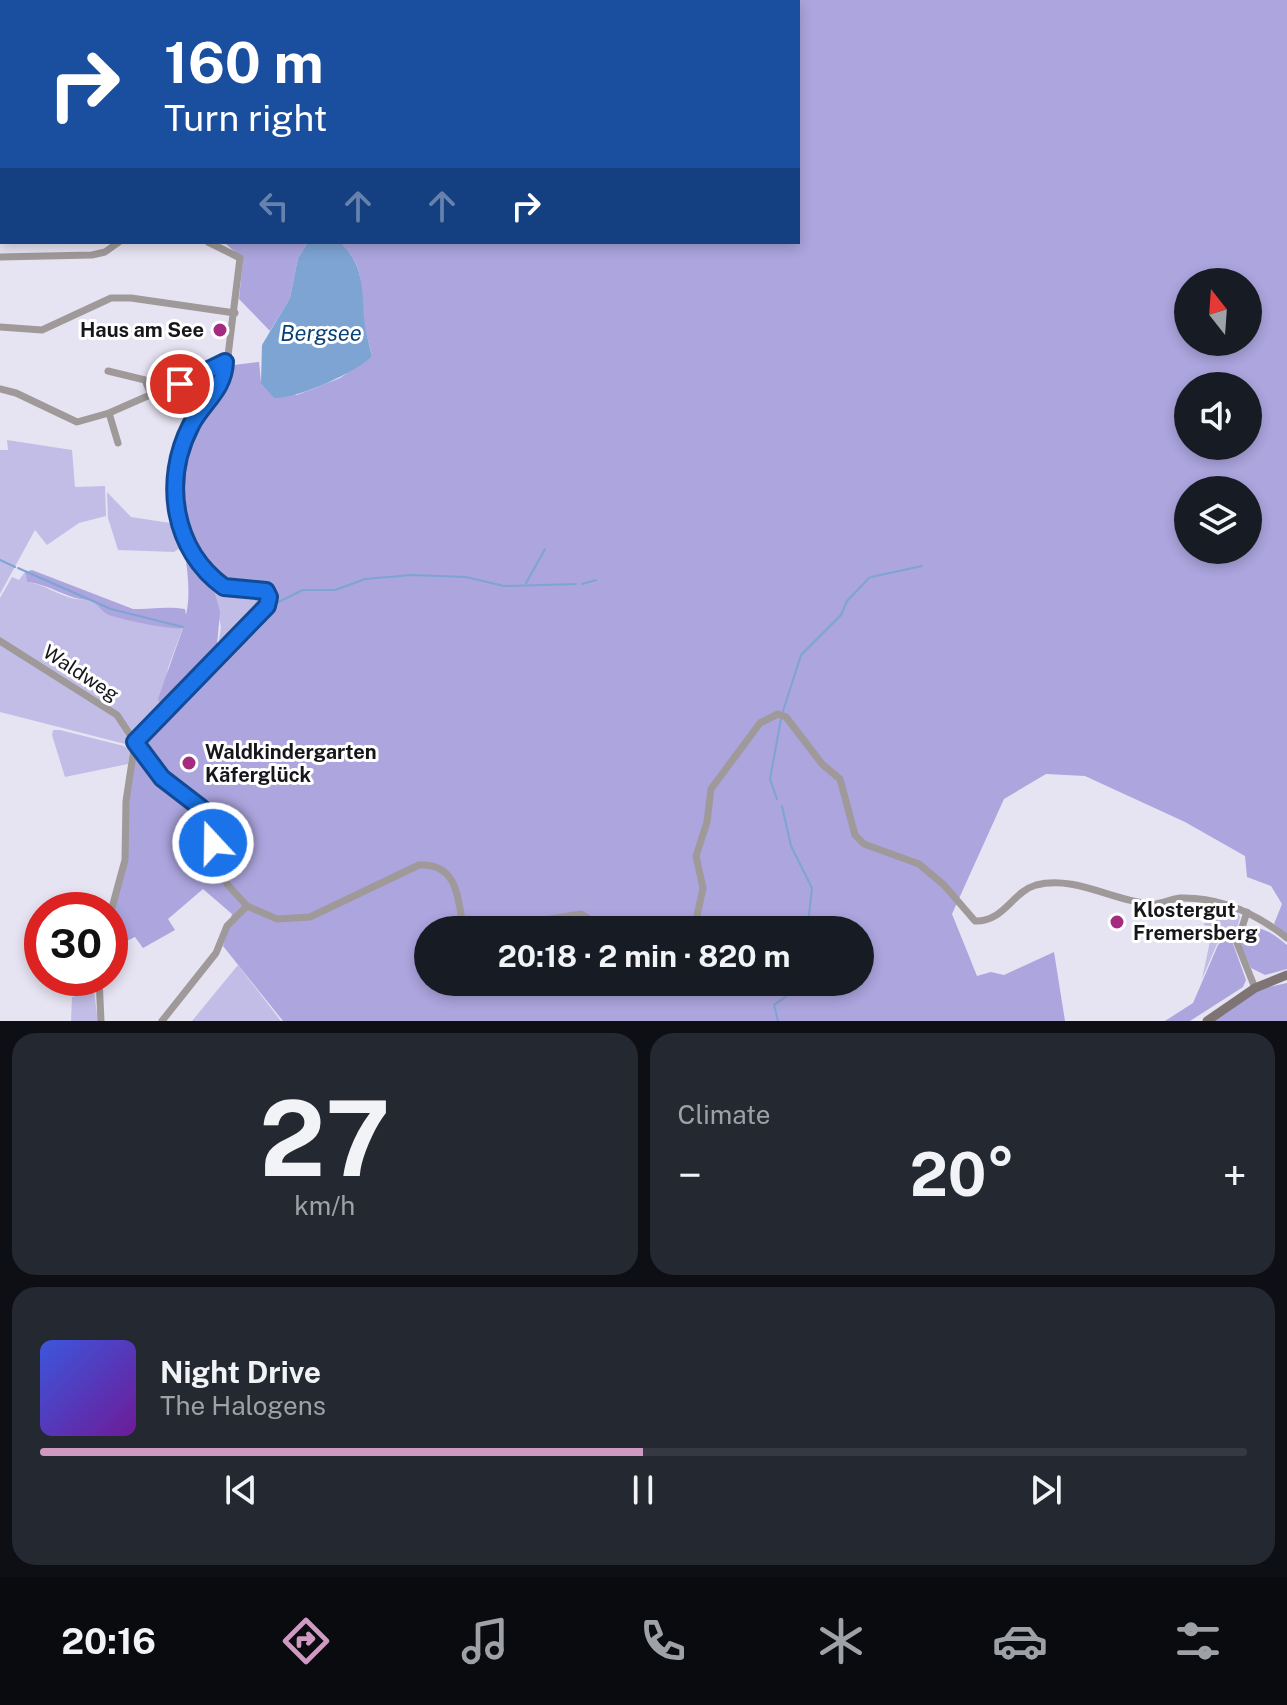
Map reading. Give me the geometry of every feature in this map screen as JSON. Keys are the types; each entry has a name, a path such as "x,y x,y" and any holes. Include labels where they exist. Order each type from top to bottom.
{"main road":[{"path":"1207,1021 1255,988 1287,975"}],"street":[{"path":"0,257 92,255 105,252 116,244"},
{"path":"116,892 125,860 126,801 135,742 265,608 269,597 266,591 224,587 182,538 176,515 178,474 189,429 202,406 225,380 225,362 235,313 240,258 212,244"},
{"path":"2,325 42,330 111,298 131,298 235,313"},
{"path":"0,389 16,393 70,421 87,421 225,362"},
{"path":"108,371 145,380 151,395"},
{"path":"109,413 118,443"},
{"name":"Waldweg","path":"0,641 117,715 162,778 201,808 227,884 247,906"},
{"path":"698,916 703,900 696,856 707,822 711,789 760,723 778,714 786,717 822,764 840,779 855,835 864,844 919,864 944,885 975,921 995,917 1021,893 1042,884 1070,885 1152,904 1175,898 1197,899 1247,912 1287,938"},
{"path":"162,1021 216,953 227,926 247,906 277,919 310,917 419,865 434,864 441,866 452,878 461,916"},
{"path":"1247,912 1237,943 1255,988"},
{"path":"100,996 101,1021"}],"shaded area":[{"path":"800,0 1287,0 1287,935 1274,924 1282,904 1271,886 1247,877 1245,856 1185,822 1085,776 1046,774 1004,799 952,914 977,976 991,972 1004,975 1054,952 1065,1021 283,1021 223,946 232,914 203,889 168,919 175,930 143,948 135,937 128,940 128,892 118,892 133,746 163,709 158,699 183,628 109,615 90,600 27,582 25,572 32,570 133,609 179,608 185,609 186,615 188,581 177,491 180,462 195,422 229,378 234,365 259,362 261,382 297,395 340,378 372,356 364,324 361,281 355,262 342,244 800,244","holes":["210,575 224,587 265,591 267,607 216,656 220,612"]},
{"path":"226,244 307,244 298,258 290,298 270,331 239,299 243,259"},
{"path":"7,440 72,450 75,487 105,486 106,516 79,523 47,545 35,530 0,594 0,450 8,450"},
{"path":"107,492 131,517 177,524 180,548 174,552 118,550 108,518"},
{"path":"25,572 27,582 65,596 87,599 183,627 168,668 163,709 133,746 0,712 0,598 12,577 19,580"},
{"path":"209,573 266,591 267,606 216,658 221,627"},
{"path":"53,730 124,746 130,751 128,764 65,777 52,735"},
{"path":"1210,904 1237,910 1240,917 1234,941 1226,937 1217,944 1202,979 1213,927 1204,925"},
{"path":"1247,927 1268,932 1287,945 1287,969 1265,975 1251,968 1240,943"},
{"path":"1226,938 1232,941 1246,980 1243,987 1190,1021 1165,1021 1193,1003 1218,945"},
{"path":"238,965 281,1021 192,1021"},
{"path":"1287,983 1287,1021 1212,1021 1260,989"},
{"path":"95,996 98,1021 71,1021 72,997"}],"water":[{"name":"Bergsee","path":"307,244 342,244 348,251 358,268 372,356 326,383 297,394 274,398 261,383 262,345 290,298 298,258"}],"waterway":[{"path":"526,583 545,549"},
{"path":"0,560 15,567"},
{"path":"871,577 922,566"},
{"path":"18,568 111,609 183,627"},
{"path":"270,606 303,590 335,590 365,579 412,575 466,577 504,586 576,584"},
{"path":"783,711 801,655 841,615 847,601 869,578"},
{"path":"582,584 596,580"},
{"path":"777,799 770,779 781,719"},
{"path":"782,806 791,846 812,888 809,916"},
{"path":"778,1021 774,1005 787,996"}],"place":[{"name":"Haus am See","path":"220,330"},
{"name":"Waldkindergarten Käferglück","path":"189,763"},
{"name":"Klostergut Fremersberg","path":"1117,922"}],"route":[{"path":"180,384 225,362 225,380 202,406 189,429 182,455 176,515 182,538 224,587 266,591 269,597 267,606 163,709 135,742 162,778 201,808 213,843"}]}
